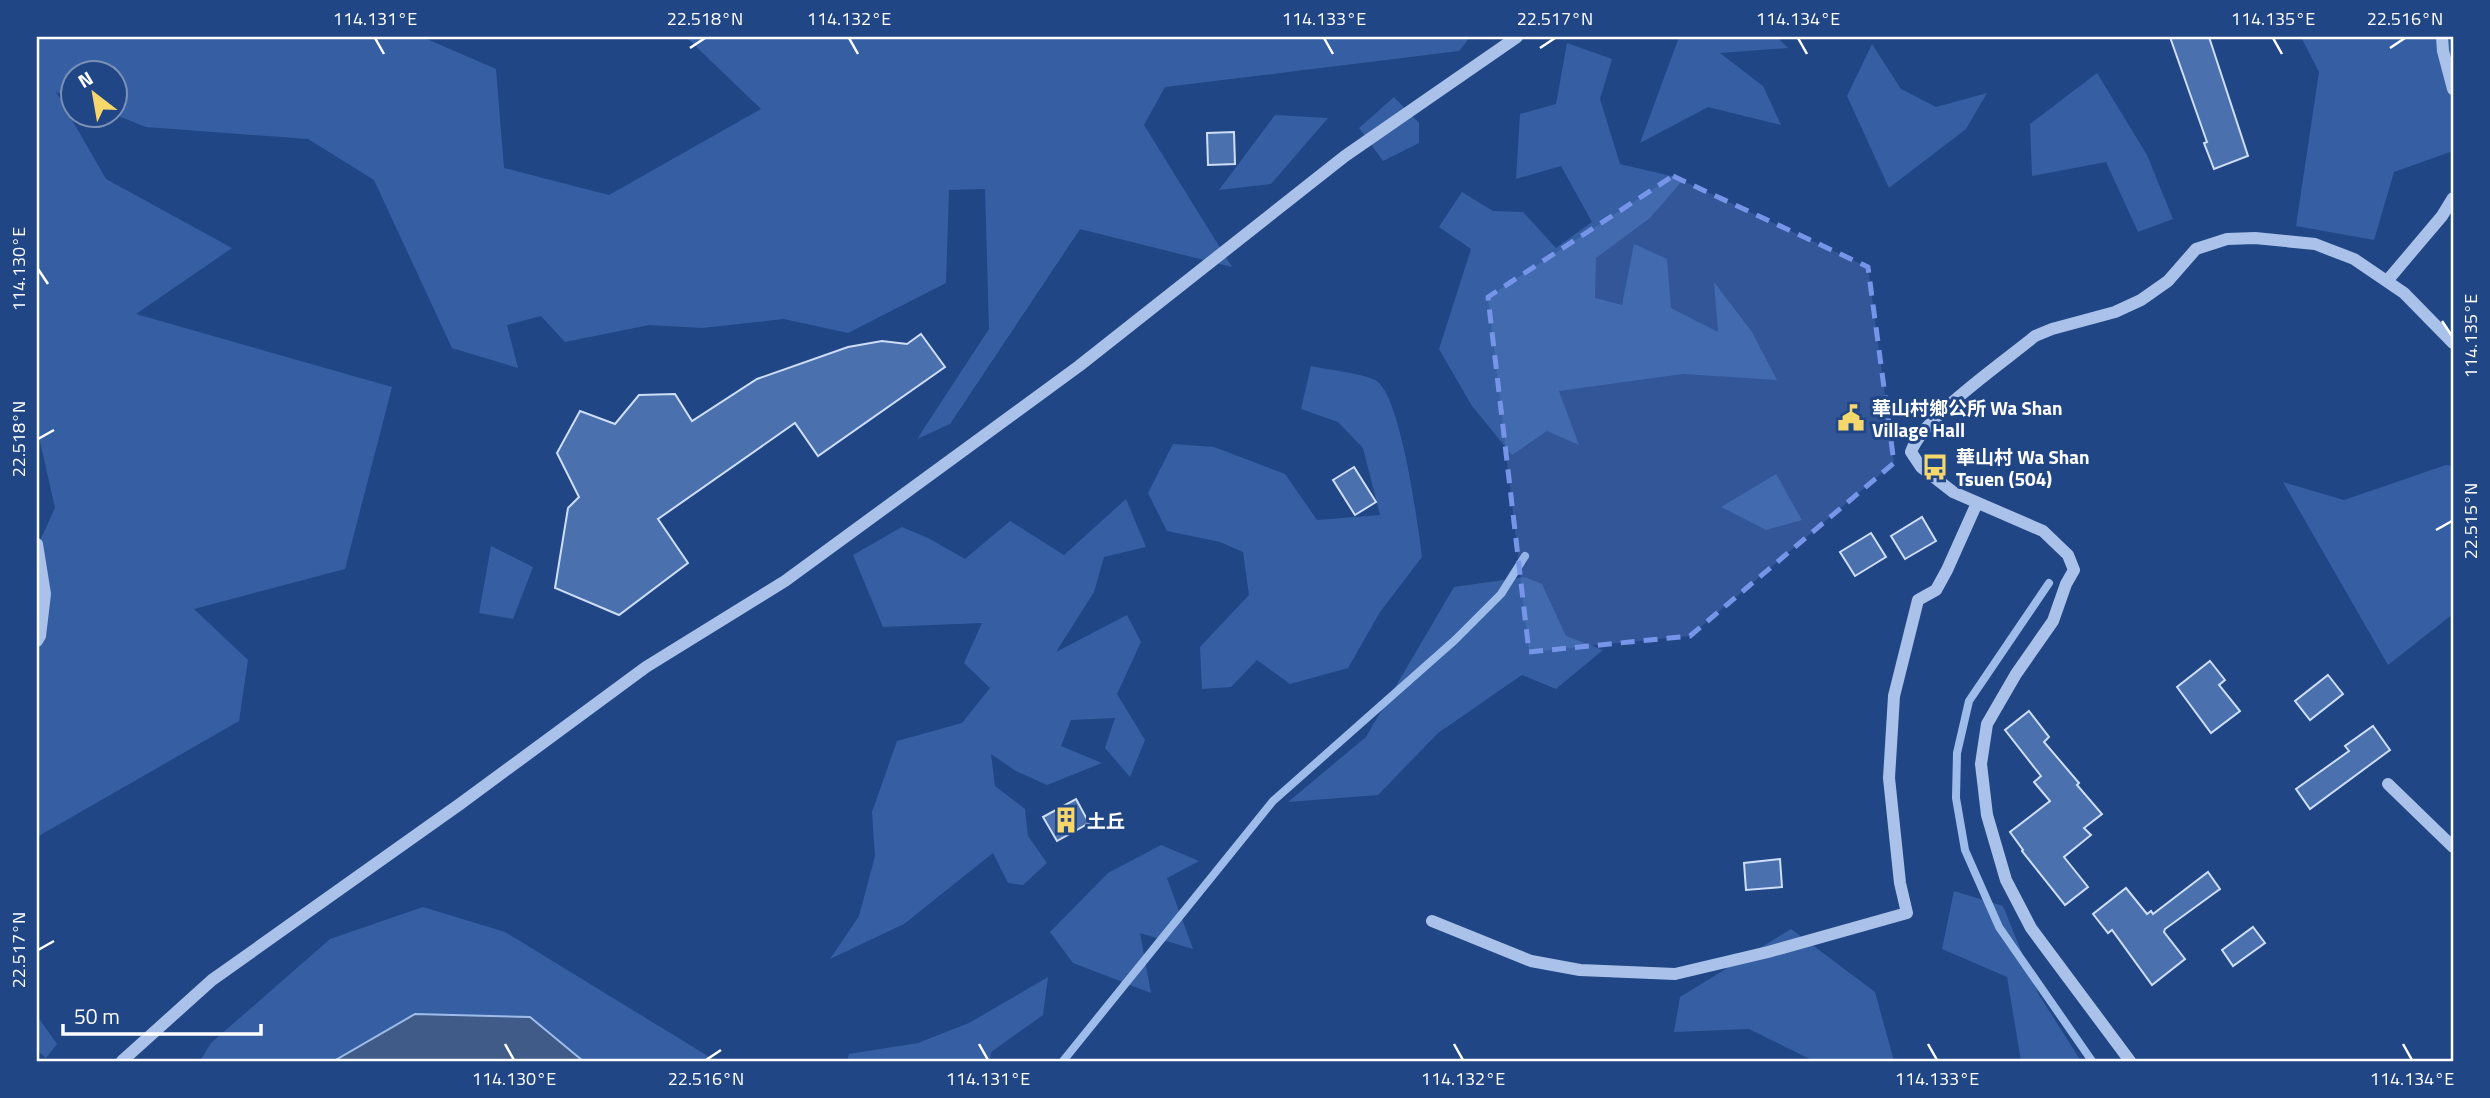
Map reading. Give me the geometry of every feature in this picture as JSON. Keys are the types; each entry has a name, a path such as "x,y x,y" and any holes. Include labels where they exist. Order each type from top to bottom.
{"street":[{"path":"122,1061 212,980 460,804 646,667 785,581 1090,358 1345,156 1517,37"},
{"path":"2442,37 2453,89"},
{"path":"2387,281 2442,216 2453,198"},
{"path":"2130,1061 2031,928 2006,880 1987,815 1981,764 1987,724 2016,674 2053,621 2074,570 2068,555 2043,531 1953,492 1922,467 1911,452 1915,439 1937,416 2035,336 2115,312 2141,300 2168,281 2196,249 2227,239 2255,238 2315,244 2354,259 2404,293 2453,344"},
{"path":"1432,921 1531,961 1580,970 1675,974 1768,952 1907,913 1900,883 1889,778 1895,696 1918,600 1936,590 1977,503"},
{"path":"37,544 45,594 40,636 37,641"},
{"path":"2388,784 2453,847"}],"highlighted area":[{"path":"1673,176 1868,267 1894,463 1690,636 1529,652 1488,297"}],"shaded area":[{"path":"37,37 422,37 496,69 504,168 609,195 761,109 686,37 1470,37 1459,51 1165,87 1144,125 1232,267 1080,229 950,424 917,439 989,329 985,189 949,190 946,283 848,333 784,319 702,328 649,325 565,342 541,316 507,325 518,368 452,348 374,180 308,139 146,127 130,121 130,60 60,60 60,93 56,92 60,99 60,130 78,130 106,179 232,248 136,314 392,387 345,569 194,609 248,660 239,721 37,837 37,547 55,508 37,428"},
{"path":"1679,37 1777,37 1788,48 1720,53 1763,86 1781,125 1708,107 1640,143"},
{"path":"2301,37 2453,37 2453,151 2394,172 2374,240 2296,226 2319,72"},
{"path":"1567,43 1612,59 1600,99 1620,164 1684,179 1650,218 1596,258 1595,298 1622,305 1634,244 1667,259 1671,308 1718,332 1714,282 1752,332 1777,380 1683,374 1559,391 1579,445 1547,431 1512,455 1472,406 1439,349 1471,249 1439,227 1462,192 1493,211 1523,212 1556,248 1592,222 1561,166 1516,179 1520,114 1556,104"},
{"path":"1872,44 1901,89 1936,107 1987,93 1966,129 1889,188 1847,96"},
{"path":"2097,73 2147,155 2173,219 2138,232 2106,162 2032,176 2030,124"},
{"path":"1394,97 1419,123 1419,143 1383,161 1359,128"},
{"path":"1275,115 1328,118 1271,184 1219,190"},
{"path":"1311,366 1369,378 1375,380 1384,390 1393,409 1407,462 1422,557 1380,612 1348,668 1290,684 1257,660 1231,687 1202,689 1200,647 1249,595 1243,552 1220,542 1167,531 1148,493 1173,444 1214,447 1285,474 1317,520 1380,515 1363,448 1338,422 1301,409"},
{"path":"2446,465 2453,466 2453,614 2388,665 2283,482 2344,500"},
{"path":"1776,474 1802,520 1766,530 1721,507"},
{"path":"1126,499 1146,547 1104,557 1094,592 1056,652 1127,615 1141,642 1117,694 1145,740 1130,777 1105,748 1115,718 1071,720 1061,746 1102,763 1047,785 1016,771 991,754 995,786 1025,809 1028,836 1047,863 1023,885 1008,883 993,853 904,924 830,959 859,916 875,856 872,812 897,741 962,723 990,688 964,663 982,623 883,627 853,555 902,527 965,559 1010,521 1064,555"},
{"path":"491,546 533,567 513,619 479,613"},
{"path":"1525,577 1542,584 1566,636 1603,650 1556,689 1522,675 1438,733 1378,795 1288,802 1366,737 1454,587"},
{"path":"1161,845 1199,861 1167,878 1193,949 1140,933 1151,993 1073,963 1050,932 1108,873"},
{"path":"1954,891 2003,906 2039,995 2081,1061 2021,1061 2007,977 1942,949"},
{"path":"423,907 505,932 716,1061 200,1061 211,1043 330,939"},
{"path":"1791,929 1875,992 1894,1061 1814,1061 1749,1029 1674,1032 1680,997"},
{"path":"1048,977 1043,1015 991,1052 990,1061 847,1061 849,1054 918,1043 969,1023"},
{"path":"415,1014 530,1017 583,1061 334,1061"},
{"path":"37,1016 57,1044 46,1058 37,1050"}],"building":[{"path":"2170,37 2209,37 2248,156 2214,169"},
{"path":"1234,132 1235,164 1208,165 1207,133"},
{"path":"921,334 945,367 818,456 795,423 658,519 688,563 619,615 555,588 568,508 579,497 557,453 580,411 615,424 639,395 675,394 692,421 757,379 848,347 882,341 907,344"},
{"path":"1354,467 1376,502 1355,515 1333,480"},
{"path":"1922,517 1936,541 1905,559 1891,536"},
{"path":"1871,533 1886,557 1855,576 1840,552"},
{"path":"2210,661 2225,680 2219,685 2240,711 2211,733 2177,687"},
{"path":"2328,675 2343,694 2310,720 2295,701"},
{"path":"2029,711 2049,737 2044,742 2102,814 2084,828 2091,835 2064,857 2088,887 2065,905 2010,832 2050,801 2034,782 2041,776 2005,730"},
{"path":"2373,726 2390,750 2310,809 2296,789 2349,751 2345,746"},
{"name":"土丘","path":"1076,799 1089,823 1057,841 1043,817"},
{"path":"1780,859 1782,887 1746,890 1744,863"},
{"path":"2208,872 2220,889 2165,929 2164,932 2185,959 2152,985 2112,930 2108,933 2093,914 2126,888 2147,914 2151,911 2153,914"},
{"path":"2253,927 2265,943 2233,966 2222,950"}],"waterway":[{"path":"1063,1061 1273,801 1455,640 1501,594 1525,556"},
{"path":"2049,583 1969,701 1957,753 1956,798 1965,850 1999,927 2092,1061"}],"place":[{"name":"華山村鄉公所 Wa Shan Village Hall","path":"1851,418"},
{"name":"華山村 Wa Shan Tsuen (504)","path":"1935,467"},
{"name":"土丘","path":"1066,820"}]}
